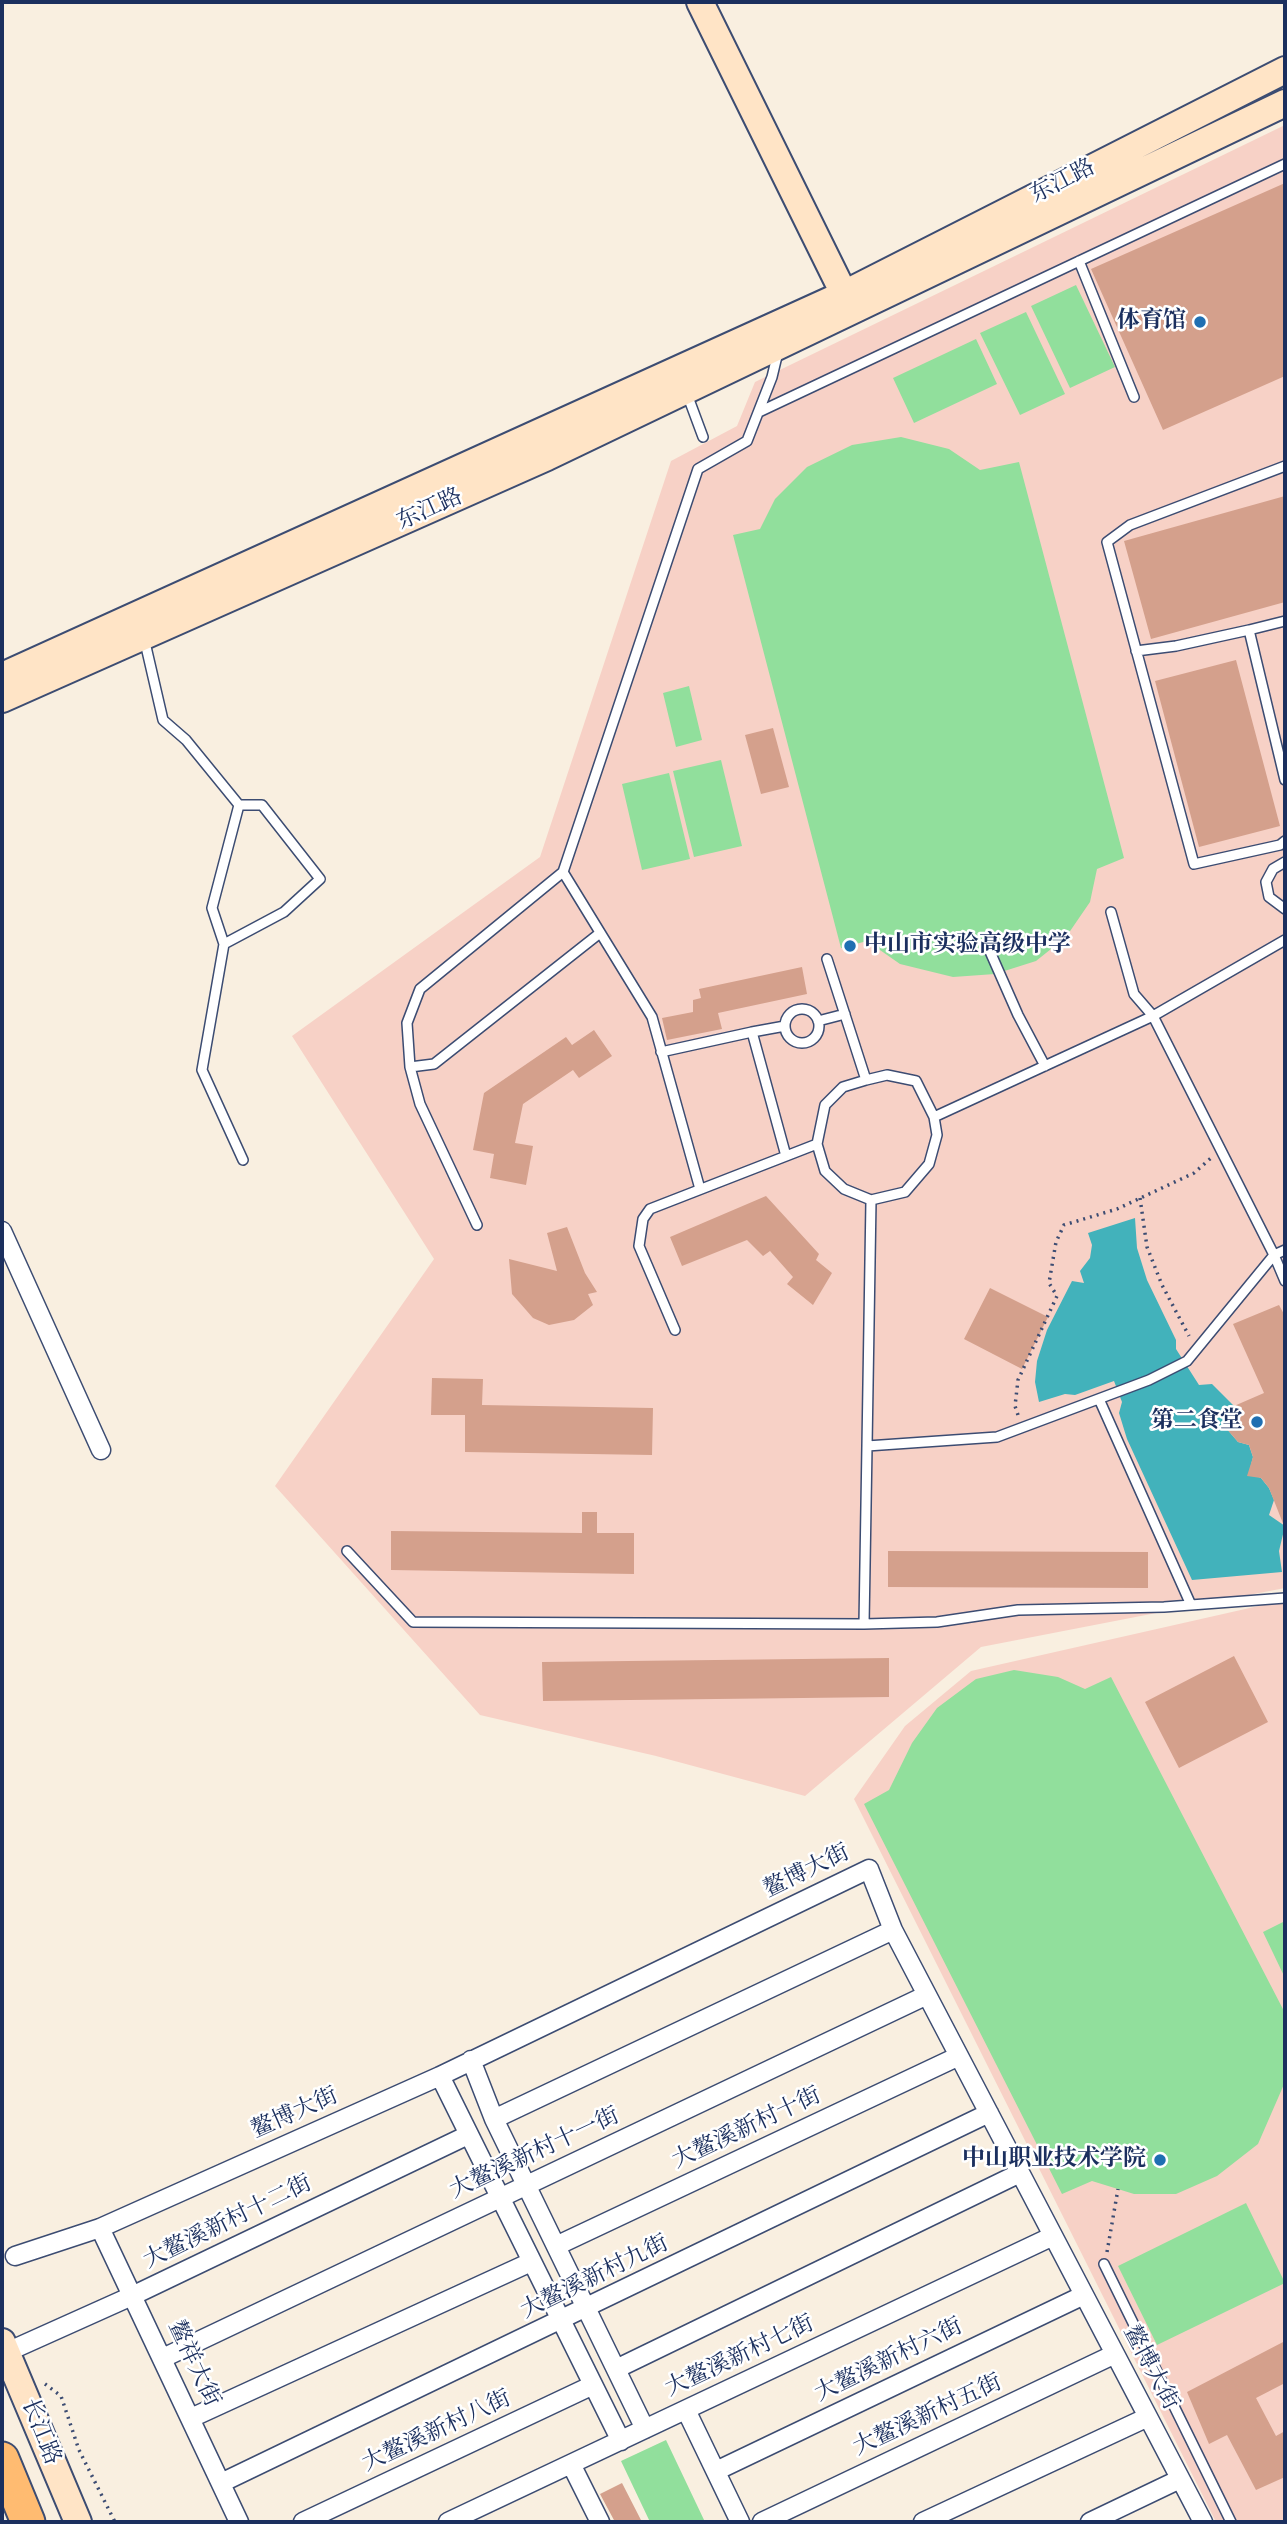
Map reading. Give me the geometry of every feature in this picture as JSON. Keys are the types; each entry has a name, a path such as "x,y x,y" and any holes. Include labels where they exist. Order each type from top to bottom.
{"highway":[{"name":"长江路","path":"2,2459 27,2522"}],"street":[{"path":"700,2 848,303"},
{"name":"东江路","path":"2,699 547,457 779,349 848,303 1285,70"},
{"name":"东江路","path":"2,676 848,303 1285,103"},
{"path":"2,1231 101,1450"},
{"name":"鳌博大街","path":"15,2256 100,2228 440,2076 869,1869 893,1930 1203,2522"},
{"path":"494,2119 893,1930"},
{"name":"大鳌溪新村十一街","path":"163,2358 927,1995"},
{"name":"大鳌溪新村十街","path":"556,2246 959,2056"},
{"path":"471,2060 494,2119 645,2429"},
{"path":"440,2076 621,2441"},
{"name":"大鳌溪新村九街","path":"221,2483 989,2113"},
{"name":"大鳌溪新村十二街","path":"7,2352 134,2295 468,2135"},
{"path":"616,2369 1020,2173"},
{"name":"鳌祥大街","path":"100,2228 134,2295 239,2522"},
{"name":"大鳌溪新村七街","path":"448,2522 1053,2236"},
{"path":"191,2418 531,2262"},
{"name":"大鳌溪新村六街","path":"716,2471 1084,2295"},
{"name":"长江路","path":"7,2352 78,2522"},
{"name":"大鳌溪新村五街","path":"762,2522 1115,2354"},
{"name":"大鳌溪新村八街","path":"303,2522 593,2385"},
{"path":"686,2410 740,2522"},
{"path":"923,2522 1148,2417"},
{"path":"571,2464 600,2522"},
{"path":"1090,2522 1180,2480"}],"lane":[{"path":"759,412 1285,164"},
{"path":"1079,261 1134,397"},
{"path":"477,1225 420,1104 410,1067 407,1023 421,989 563,872 698,469 747,441 779,349"},
{"path":"687,392 703,436"},
{"path":"1285,466 1130,525 1107,542 1194,864 1283,843 1282,863 1268,875 1266,890 1274,903 1285,909"},
{"path":"1136,650 1176,646 1285,621"},
{"path":"1249,630 1285,780"},
{"path":"143,636 163,720 186,740 239,805"},
{"path":"223,944 284,912 320,879 262,805 239,805"},
{"path":"239,805 212,908 223,944 202,1070 243,1160"},
{"path":"563,872 652,1017 700,1189"},
{"path":"1111,912 1133,994 1153,1016 1285,1281"},
{"path":"410,1067 434,1063 600,933"},
{"path":"934,1117 1153,1016 1285,940"},
{"path":"988,947 1018,1015 1045,1066"},
{"path":"827,959 866,1080"},
{"path":"799,1009 810,1011 818,1021 816,1035 803,1043 788,1036 785,1026 789,1015 799,1009"},
{"path":"818,1021 845,1014"},
{"path":"662,1052 785,1026"},
{"path":"752,1031 786,1156"},
{"path":"887,1076 916,1081 934,1117 937,1135 929,1164 905,1192 871,1199 844,1189 825,1171 817,1144 825,1105 843,1087 866,1080 887,1076"},
{"path":"675,1330 639,1246 643,1219 650,1209 817,1144"},
{"path":"864,1624 871,1199"},
{"path":"867,1446 997,1437 1149,1380 1187,1361 1274,1255 1285,1251"},
{"path":"1099,1399 1191,1605"},
{"path":"347,1551 413,1622 937,1622 1018,1610 1191,1605 1285,1598"},
{"path":"1104,2264 1231,2522"}],"path":[{"path":"1022,1428 1015,1406 1018,1380 1054,1307 1057,1296 1049,1283 1056,1242 1064,1225 1140,1198 1194,1173 1220,1150"},
{"path":"1140,1198 1147,1247 1162,1285 1196,1349"},
{"path":"1104,2264 1118,2189"},
{"path":"7,2352 61,2396 79,2449 115,2522"}],"shaded area":[{"name":"中山市实验高级中学","path":"1285,125 1285,1588 981,1647 805,1796 656,1756 480,1715 275,1486 434,1259 292,1036 540,857 671,461 737,426 755,382"},
{"name":"中山职业技术学院","path":"1285,1600 1285,2522 1216,2522 854,1799 905,1726 971,1671"}],"green space":[{"path":"1076,285 1115,367 1070,388 1031,306"},
{"path":"1026,312 1065,394 1020,415 980,333"},
{"path":"976,339 997,384 914,423 893,378"},
{"path":"901,437 949,449 980,470 1019,462 1124,858 1097,869 1090,902 1066,937 1036,961 995,974 953,977 900,964 867,941 841,948 733,535 760,529 775,499 807,467 852,445"},
{"path":"689,686 702,740 676,747 663,693"},
{"path":"721,760 742,846 694,857 673,771"},
{"path":"669,773 690,859 642,870 622,784"},
{"path":"1014,1670 1058,1677 1085,1689 1111,1677 1285,2013 1285,2082 1258,2144 1217,2176 1176,2194 1134,2194 1092,2181 1062,2194 864,1804 889,1790 912,1743 937,1708 976,1679"},
{"path":"1285,1921 1285,1978 1263,1932"},
{"path":"1246,2203 1285,2283 1157,2345 1118,2266"},
{"path":"666,2440 705,2522 650,2522 621,2461"}],"water":[{"path":"1135,1218 1137,1248 1147,1280 1176,1340 1176,1349 1199,1385 1212,1384 1234,1406 1226,1428 1238,1442 1249,1445 1253,1457 1249,1473 1261,1478 1269,1488 1274,1500 1269,1515 1285,1526 1279,1551 1282,1572 1192,1580 1127,1439 1119,1413 1122,1402 1114,1381 1075,1395 1065,1394 1039,1402 1035,1382 1037,1361 1047,1330 1072,1281 1084,1283 1080,1271 1090,1258 1092,1245 1088,1233"}],"building":[{"name":"体育馆","path":"1285,183 1285,376 1163,430 1091,269"},
{"path":"1285,496 1285,602 1151,639 1124,541"},
{"path":"1236,660 1280,826 1199,847 1155,681"},
{"path":"773,728 789,787 761,794 745,735"},
{"path":"802,967 807,994 718,1013 722,1029 667,1040 662,1018 693,1012 693,1000 701,998 699,989"},
{"path":"594,1030 612,1056 579,1078 573,1070 523,1104 515,1143 533,1146 526,1185 490,1178 494,1154 473,1150 484,1093 566,1037 572,1045"},
{"path":"766,1196 819,1254 816,1260 832,1273 813,1305 787,1284 793,1277 770,1251 763,1256 747,1240 682,1266 670,1237"},
{"path":"567,1227 585,1273 597,1292 588,1294 593,1305 574,1320 549,1325 533,1318 512,1294 509,1259 557,1271 547,1233"},
{"path":"990,1288 1048,1317 1022,1369 964,1339"},
{"name":"第二食堂","path":"1279,1305 1285,1316 1284,1526 1269,1488 1261,1478 1247,1476 1253,1457 1249,1445 1238,1442 1226,1428 1234,1406 1264,1393 1233,1324"},
{"path":"432,1378 483,1379 482,1405 653,1408 652,1455 465,1452 465,1415 431,1415"},
{"path":"582,1512 597,1512 597,1533 634,1533 634,1574 391,1570 391,1531 582,1533"},
{"path":"888,1551 1148,1552 1148,1588 888,1587"},
{"path":"1234,1656 1268,1722 1179,1768 1145,1702"},
{"path":"889,1658 889,1697 543,1701 542,1662"},
{"path":"1285,2341 1285,2383 1256,2398 1276,2436 1285,2431 1285,2477 1256,2490 1227,2435 1209,2444 1187,2392"},
{"path":"622,2483 642,2522 615,2522 600,2494"}],"place":[{"name":"体育馆","path":"1200,322"},
{"name":"中山市实验高级中学","path":"850,946"},
{"name":"第二食堂","path":"1257,1422"},
{"name":"中山职业技术学院","path":"1160,2160"}]}
